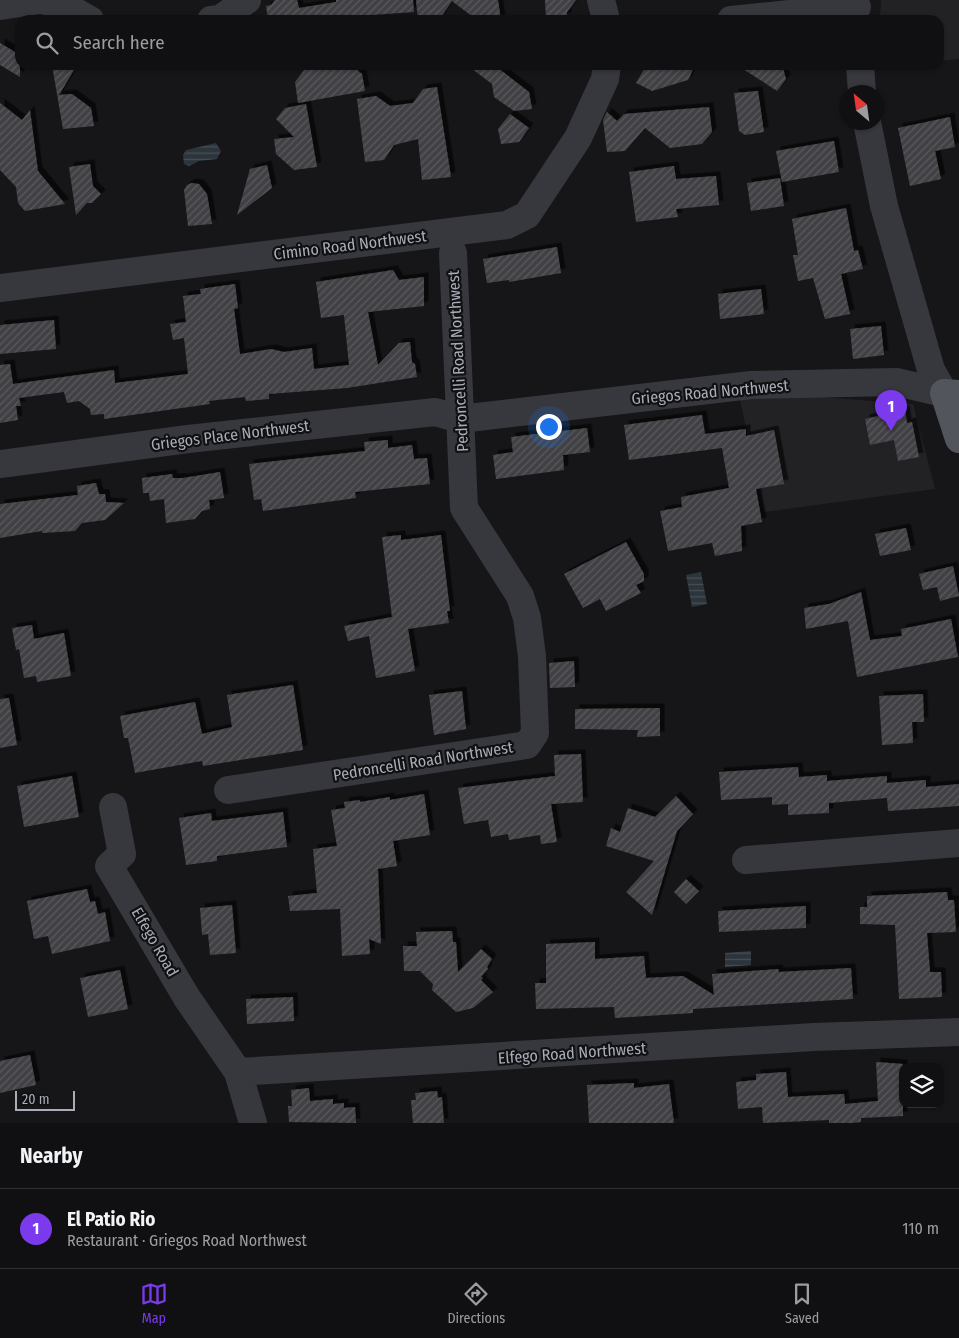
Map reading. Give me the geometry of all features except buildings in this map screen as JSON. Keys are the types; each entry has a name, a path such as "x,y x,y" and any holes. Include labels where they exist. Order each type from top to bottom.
{"main road":[{"path":"952,394 959,439"}],"street":[{"path":"0,6 40,0 62,4 81,15"},
{"path":"226,15 247,0"},
{"path":"601,0 605,15"},
{"path":"779,15 857,7"},
{"name":"Cimino Road Northwest","path":"0,288 507,225 527,215 578,138 604,79 606,70"},
{"path":"860,70 861,85"},
{"path":"869,130 884,206 931,370 952,394"},
{"name":"Pedroncelli Road Northwest","path":"228,790 527,745 535,733 532,656 527,618 520,596 464,508 453,254"},
{"name":"Griegos Road Northwest","path":"460,419 751,385 896,382 952,394"},
{"name":"Griegos Place Northwest","path":"0,464 188,439 435,412 460,419"},
{"name":"Elfego Road","path":"113,807 122,854 109,866 187,998 238,1072"},
{"path":"746,860 959,843"},
{"name":"Elfego Road Northwest","path":"238,1072 814,1037 959,1032"},
{"path":"238,1072 253,1123"}],"shaded area":[{"path":"881,0 959,0 959,59 944,60 944,15 880,15"},
{"path":"216,143 221,151 217,159 199,161 189,166 184,164 183,155 186,150"},
{"path":"767,393 913,404 935,489 764,512 739,395"},
{"path":"701,572 707,604 692,607 686,575"},
{"path":"751,951 751,965 725,967 725,953"}],"place":[{"name":"El Patio Rio","path":"891,431"}]}
